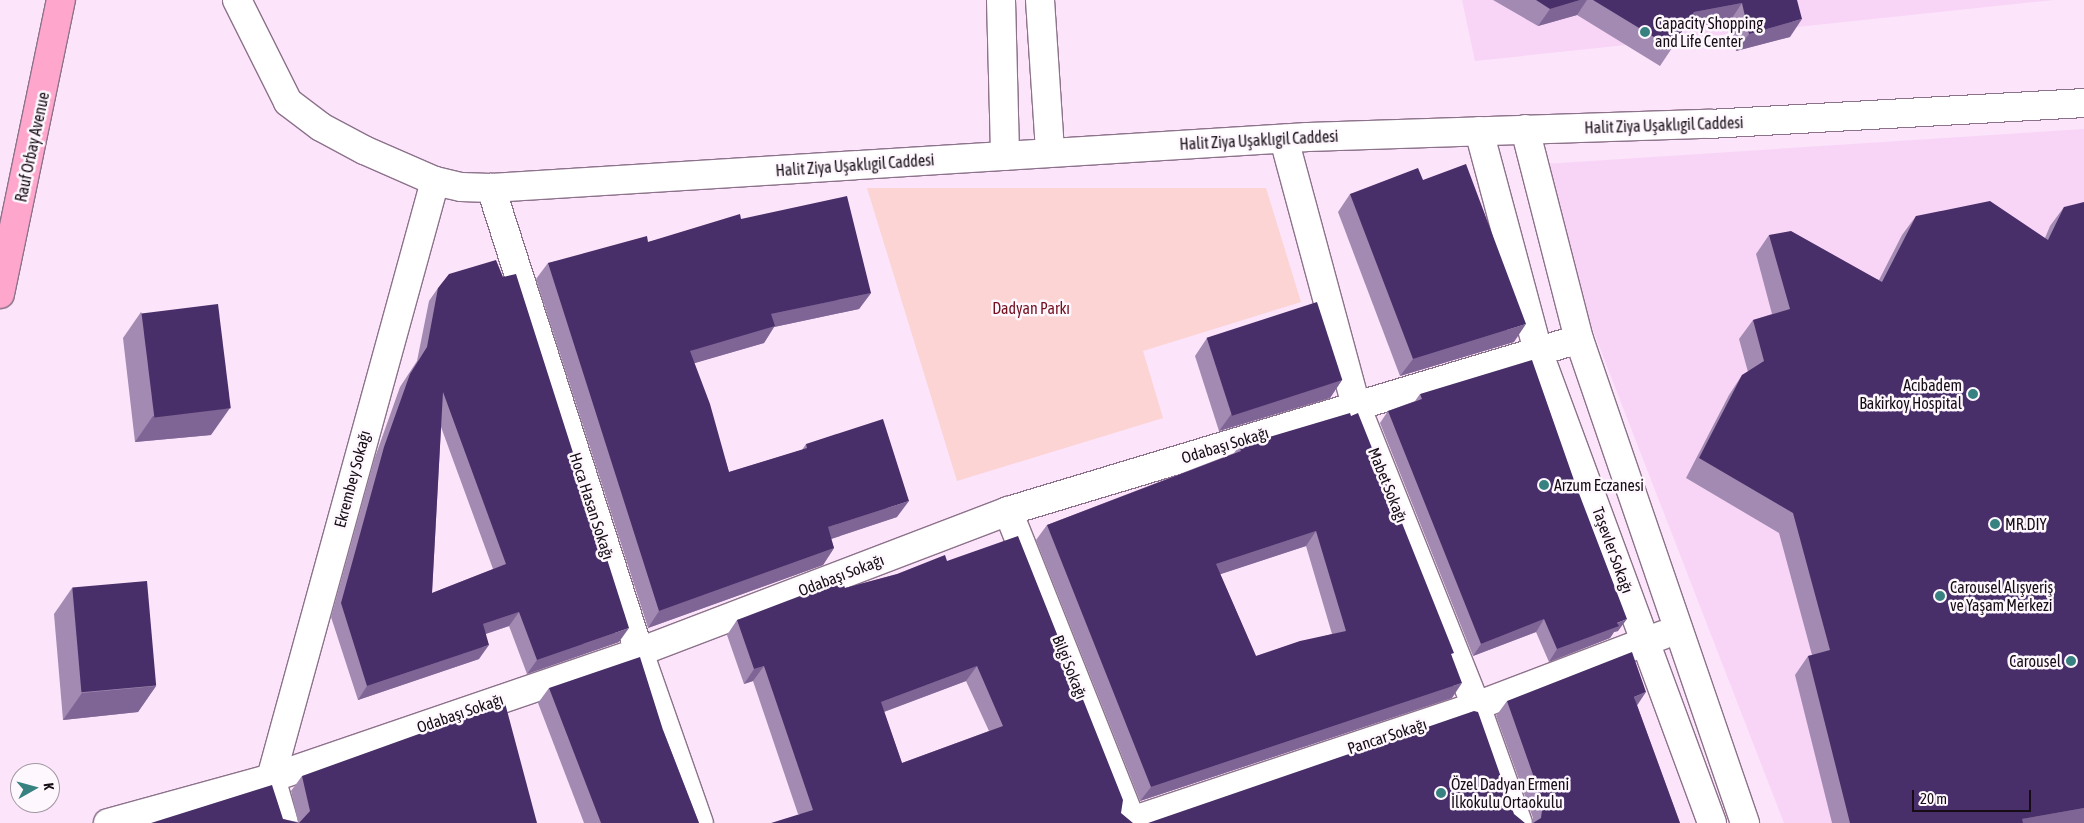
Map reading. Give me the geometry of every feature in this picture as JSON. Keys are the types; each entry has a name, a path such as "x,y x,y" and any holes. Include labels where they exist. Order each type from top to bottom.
{"highway":[{"name":"Rauf Orbay Avenue","path":"0,294 61,0"}],"street":[{"name":"Halit Ziya Uşaklıgil Caddesi","path":"237,0 288,102 321,127 435,181 461,187 490,188 1005,156 1050,151 1284,138 1710,124 2084,103"},
{"path":"1001,0 1005,156"},
{"path":"1040,0 1050,151"},
{"path":"1525,129 1579,339 1745,823"},
{"name":"Taşevler Sokağı","path":"1479,131 1538,350 1712,823"},
{"name":"Mabet Sokağı","path":"1284,138 1356,406 1476,706 1518,823"},
{"name":"Ekrembey Sokağı","path":"270,778 435,181"},
{"name":"Hoca Hasan Sokağı","path":"490,188 639,652 699,823"},
{"name":"Odabaşı Sokağı","path":"108,823 270,778 639,652 1008,511 1579,339"},
{"name":"Bilgi Sokağı","path":"1008,511 1130,822"},
{"name":"Pancar Sokağı","path":"1130,822 1476,706 1646,640 1680,629"},
{"path":"270,778 284,823"}],"shaded area":[{"path":"1462,0 2054,0 1475,61"},
{"path":"2084,129 2084,823 1784,823 1529,165"}],"green space":[{"name":"Dadyan Parkı","path":"867,188 1266,188 1301,302 1143,351 1163,418 957,481"}],"building":[{"path":"1536,0 1580,0 1550,9"},
{"path":"1593,0 1797,0 1802,19 1749,34 1742,3 1694,12 1672,48"},
{"path":"1466,164 1526,324 1413,359 1350,194 1418,168 1423,180"},
{"path":"847,196 871,293 771,314 775,326 690,351 710,404 729,472 807,448 806,444 883,419 909,501 828,527 834,548 659,611 548,263 647,236 648,242 740,214 741,219"},
{"name":"Carousel Alışveriş ve Yaşam Merkezi","path":"1990,201 2048,240 2064,207 2084,202 2084,808 2022,819 2023,823 1850,823 1808,656 1830,650 1793,513 1699,458 1742,375 1764,361 1753,320 1790,309 1769,235 1791,231 1882,282 1916,216"},
{"path":"496,260 503,277 516,274 629,628 537,660 519,612 483,624 489,645 367,686 341,603 384,447 410,374 427,347 438,288 449,274","holes":["443,392 506,564 432,593"]},
{"path":"1317,302 1342,380 1232,416 1207,338"},
{"path":"218,304 231,408 154,418 142,313"},
{"path":"1532,360 1575,483 1627,619 1617,623 1619,626 1557,649 1544,619 1481,644 1388,411 1422,399 1420,394"},
{"path":"1350,413 1351,416 1358,413 1454,653 1451,654 1462,683 1151,787 1047,525 1241,451 1239,446","holes":["1316,531 1346,631 1300,641 1256,656 1216,564"]},
{"path":"1018,536 1123,800 1121,813 1133,823 771,823 813,810 764,666 754,669 737,620 842,580 845,588 897,574 945,555 947,561","holes":["977,666 1003,726 902,763 881,702"]},
{"path":"147,581 156,686 81,692 72,588"},
{"path":"1632,652 1646,692 1634,697 1680,823 1533,823 1541,818 1543,803 1507,701"},
{"path":"640,657 663,730 699,823 601,823 549,688"},
{"path":"505,703 537,823 299,823 310,811 302,776"},
{"path":"1474,711 1478,712 1514,814 1525,823 1148,823"},
{"path":"272,785 283,819 299,823 151,823"}],"place":[{"name":"Capacity Shopping and Life Center","path":"1645,32"},
{"name":"Acıbadem Bakirkoy Hospital","path":"1973,394"},
{"name":"Arzum Eczanesi","path":"1544,485"},
{"name":"MR.DIY","path":"1995,524"},
{"name":"Carousel Alışveriş ve Yaşam Merkezi","path":"1940,596"},
{"name":"Carousel","path":"2071,661"},
{"name":"Özel Dadyan Ermeni İlkokulu Ortaokulu","path":"1441,793"}]}
